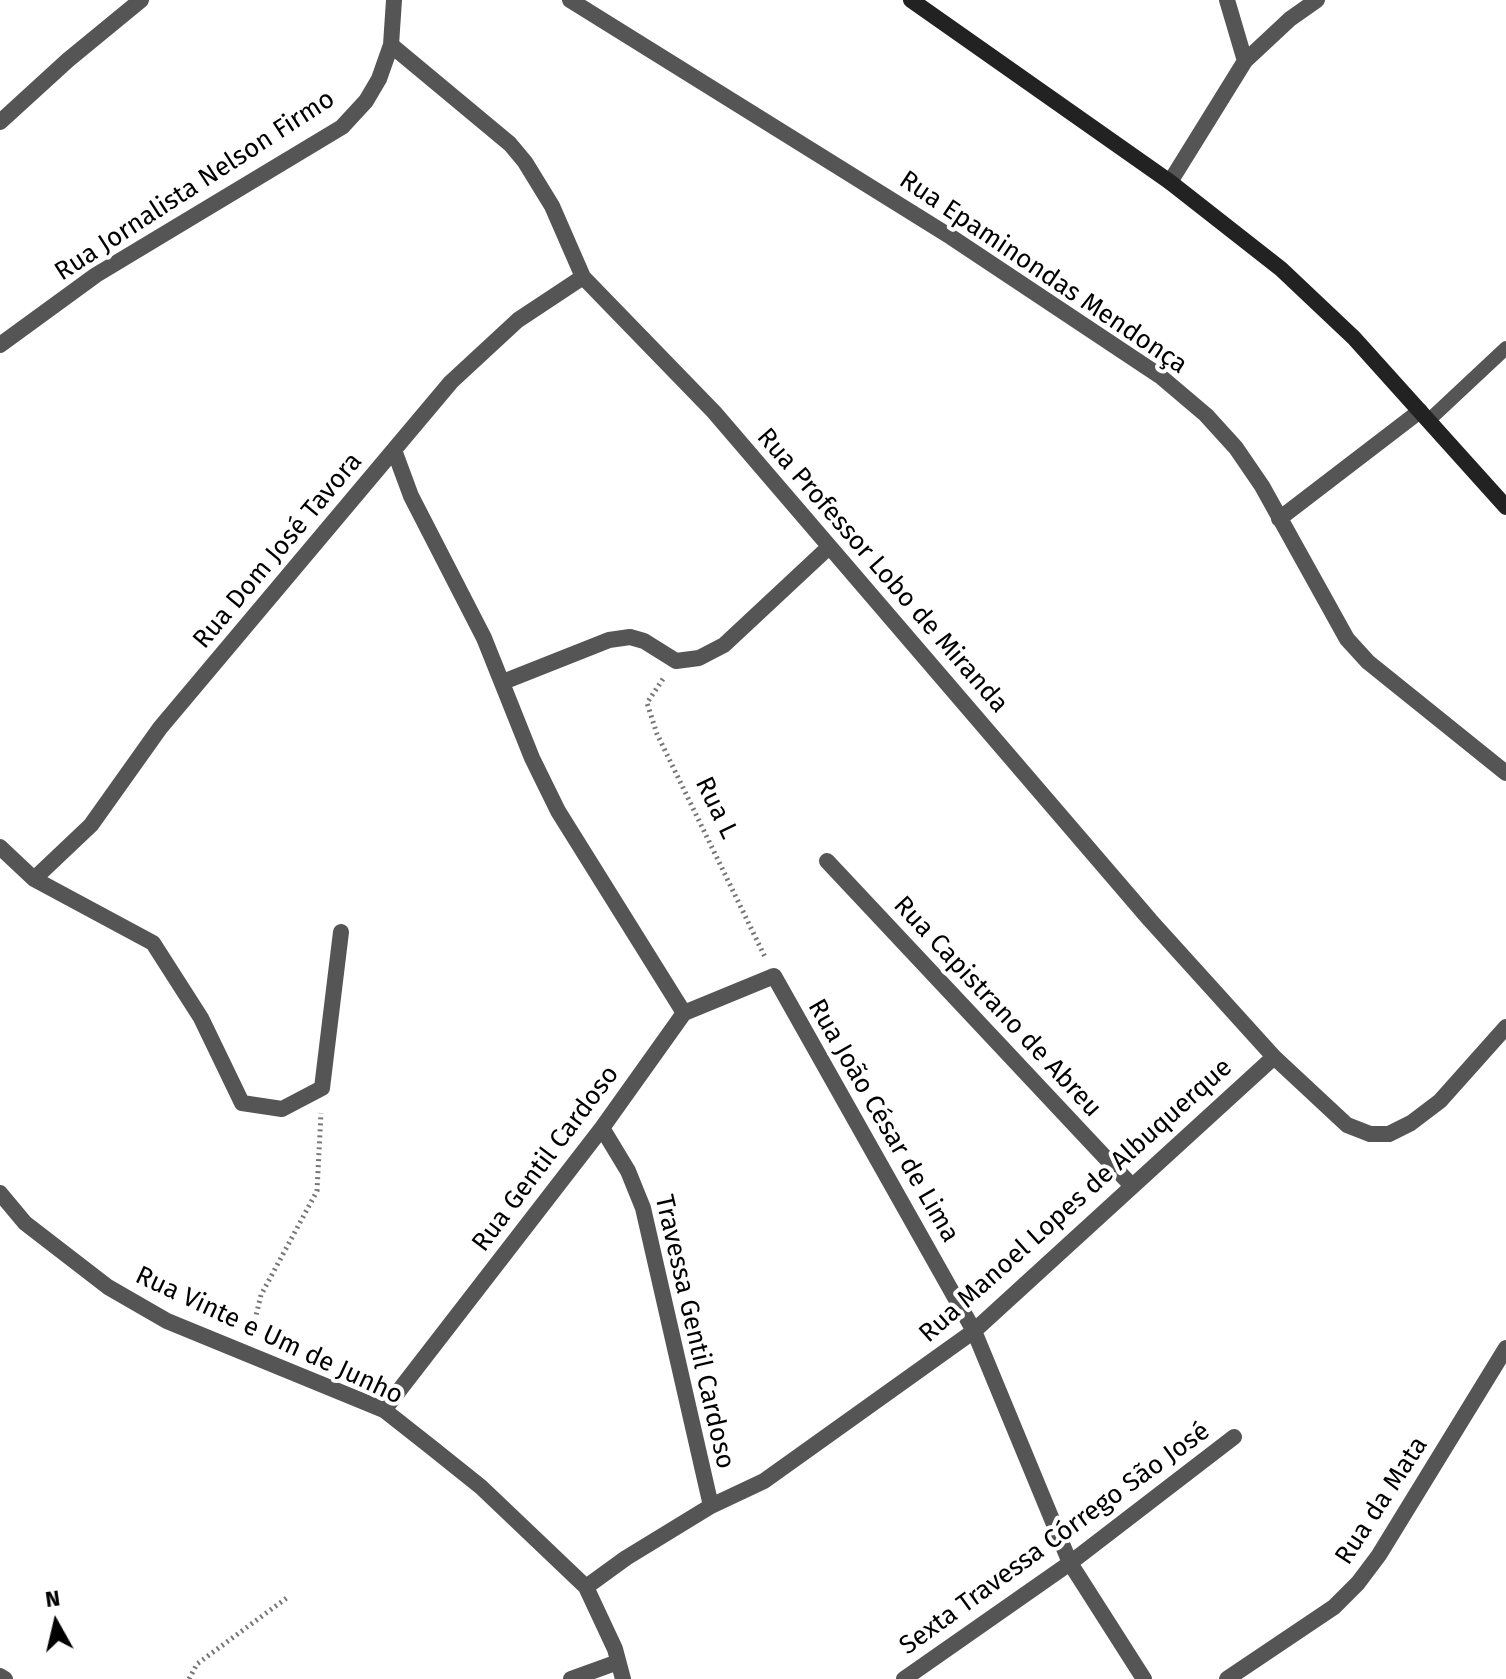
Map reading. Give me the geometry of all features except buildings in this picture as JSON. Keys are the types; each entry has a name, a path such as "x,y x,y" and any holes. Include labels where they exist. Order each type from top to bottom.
{"street":[{"path":"0,122 141,0"},
{"name":"Rua Jornalista Nelson Firmo","path":"0,345 96,275 342,127 366,101 391,45 394,0"},
{"name":"Rua Epaminondas Mendonça","path":"570,0 951,237 1160,376 1206,415 1236,448 1347,639 1368,662 1506,773"},
{"path":"911,0 1170,182 1281,269 1354,338 1506,507"},
{"path":"1227,0 1245,61"},
{"path":"1170,182 1245,61 1290,19 1317,0"},
{"name":"Rua Professor Lobo de Miranda","path":"391,45 510,144 552,206 583,277 714,412 1150,920 1274,1057 1347,1125 1389,1134 1411,1123 1440,1101 1506,1027"},
{"name":"Rua Dom José Tavora","path":"34,879 91,825 160,728 451,382 518,320 583,277"},
{"path":"1279,519 1424,416"},
{"path":"394,450 411,496 484,638 532,758 558,811 684,1013 774,976"},
{"path":"503,682 609,640 630,637 644,641 676,661 699,658 724,645 829,547"},
{"path":"0,847 34,879 153,943 201,1018 242,1103 282,1109 322,1088 341,932"},
{"name":"Rua Capistrano de Abreu","path":"827,861 1132,1186"},
{"name":"Rua João César de Lima","path":"774,976 974,1331 1070,1563 1144,1679"},
{"name":"Rua Gentil Cardoso","path":"384,1410 602,1128 684,1013"},
{"name":"Rua Manoel Lopes de Albuquerque","path":"586,1587 626,1558 711,1506 764,1481 974,1331 1274,1057"},
{"name":"Travessa Gentil Cardoso","path":"602,1128 628,1171 643,1208 711,1506"},
{"name":"Rua Vinte e Um de Junho","path":"0,1193 25,1223 108,1287 167,1321 247,1351 384,1410 481,1487 586,1587 623,1679"},
{"name":"Rua da Mata","path":"1227,1679 1334,1607 1358,1583 1379,1555 1506,1348"},
{"name":"Sexta Travessa Córrego São José","path":"904,1679 1070,1563 1234,1437"},
{"path":"571,1679 618,1662"}],"lane":[{"path":"1424,416 1506,348"}],"path":[{"name":"Rua L","path":"676,661 647,703 657,734 774,976"},
{"path":"247,1351 261,1295 317,1191 322,1088"},
{"path":"189,1679 197,1664 288,1597"}]}
